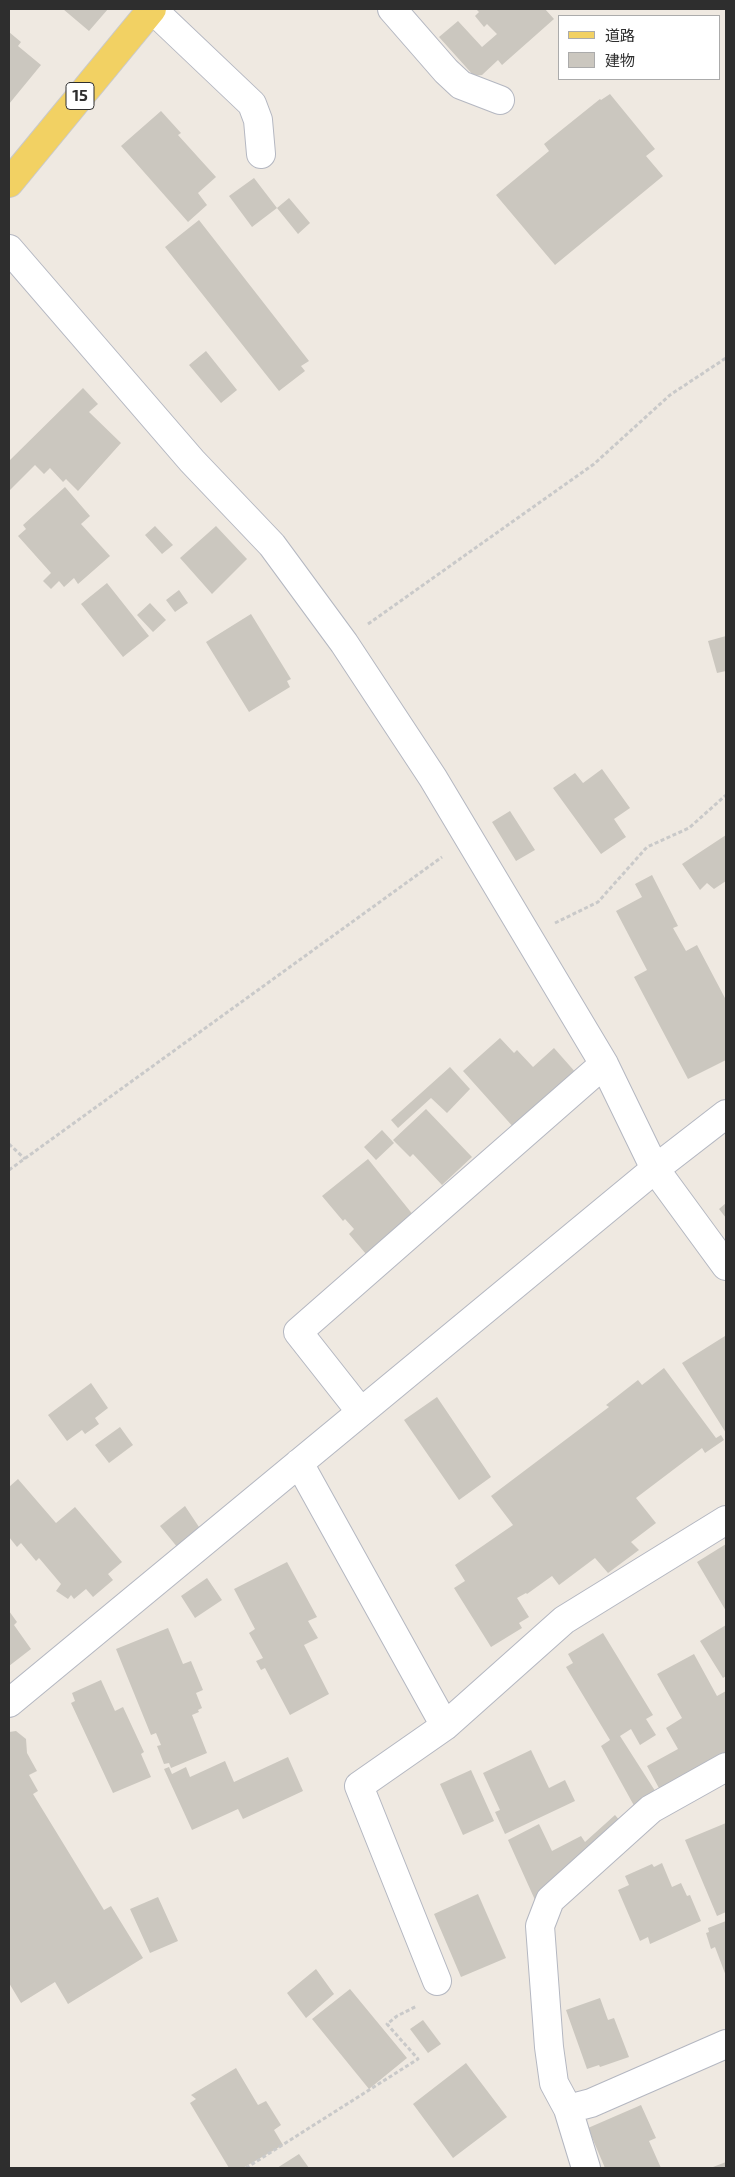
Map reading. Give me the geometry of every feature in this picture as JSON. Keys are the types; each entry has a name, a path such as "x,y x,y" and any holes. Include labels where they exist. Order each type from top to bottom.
{"main road":[{"name":"15","path":"9,183 152,9"}],"street":[{"path":"152,9 252,104 258,120 261,154"},
{"path":"392,9 446,71 461,85 500,100"},
{"path":"9,249 192,461 272,545 344,643 433,778 528,936 604,1064 656,1168 726,1266"},
{"path":"361,1412 298,1332 604,1064"},
{"path":"9,1703 656,1168 726,1114"},
{"path":"300,1463 445,1726"},
{"path":"437,1981 359,1786 445,1726 564,1620 726,1520"},
{"path":"586,2168 568,2109 554,2083 549,2047 540,1926 550,1900 651,1809 726,1767"},
{"path":"568,2109 591,2102 726,2044"}],"path":[{"path":"344,643 594,464 670,395 726,358"},
{"path":"528,936 598,902 647,847 689,828 726,795"},
{"path":"9,1170 469,837"},
{"path":"9,1144 24,1158"},
{"path":"246,2168 418,2059 387,2024 397,2016 425,2002 437,1981"}],"building":[{"path":"63,9 108,9 89,31"},
{"path":"476,9 545,9 554,19 502,65 498,60 482,75 474,76 439,37 458,21 482,47 497,34 487,24 484,27 475,16 479,12"},
{"path":"9,32 21,42 18,46 41,65 9,104"},
{"path":"610,94 655,149 646,156 663,176 555,265 496,195 549,151 544,144 600,99"},
{"path":"161,111 181,133 178,135 216,177 198,193 207,205 188,222 121,146"},
{"path":"254,178 277,208 252,227 229,196"},
{"path":"289,198 310,223 298,234 277,208"},
{"path":"199,220 309,361 301,366 305,371 279,391 165,247"},
{"path":"206,351 237,390 221,403 189,365"},
{"path":"83,388 98,404 89,412 121,443 78,491 66,479 63,482 50,468 44,474 35,465 9,491 9,461"},
{"path":"65,487 90,516 81,524 110,556 78,584 74,578 64,587 59,581 51,589 43,581 51,573 18,536 26,529 23,525"},
{"path":"155,526 173,545 162,554 145,535"},
{"path":"216,526 247,559 212,594 180,558"},
{"path":"107,583 149,636 123,657 81,604"},
{"path":"179,590 188,603 175,612 166,600"},
{"path":"150,603 166,620 153,632 137,615"},
{"path":"251,614 291,679 287,681 290,687 249,712 206,642"},
{"path":"726,636 726,671 717,673 708,641"},
{"path":"602,769 630,808 614,819 626,837 601,854 553,788 575,773 583,783"},
{"path":"510,811 535,850 516,861 492,822"},
{"path":"726,835 726,881 714,889 707,883 700,890 682,864"},
{"path":"652,875 678,926 673,928 686,951 697,945 726,1000 726,1060 688,1079 634,977 647,970 616,911 642,897 635,884"},
{"path":"500,1038 514,1053 517,1050 533,1067 554,1048 577,1074 515,1129 463,1071"},
{"path":"450,1067 470,1089 447,1113 431,1098 398,1128 391,1120"},
{"path":"426,1109 472,1157 442,1185 413,1154 410,1157 393,1140"},
{"path":"382,1130 394,1143 376,1160 364,1147"},
{"path":"368,1159 414,1216 366,1254 349,1234 354,1229 345,1219 343,1221 322,1196"},
{"path":"726,1203 726,1218 719,1209"},
{"path":"725,1336 726,1338 726,1433 682,1363"},
{"path":"664,1368 716,1438 721,1435 724,1440 705,1453 702,1448 636,1498 656,1523 631,1542 639,1550 608,1573 595,1558 559,1585 552,1576 527,1594 517,1598 529,1617 519,1623 522,1628 491,1647 454,1588 465,1581 455,1565 513,1525 491,1496 609,1407 606,1405 638,1380 642,1385"},
{"path":"91,1383 108,1408 95,1418 99,1424 85,1434 82,1430 67,1441 48,1415"},
{"path":"437,1397 491,1477 459,1500 404,1420"},
{"path":"120,1427 133,1445 109,1463 95,1445"},
{"path":"18,1479 56,1523 75,1507 122,1562 108,1574 113,1580 93,1597 86,1589 74,1599 71,1595 68,1599 56,1591 61,1584 39,1558 36,1561 21,1543 17,1547 9,1537 9,1487"},
{"path":"185,1506 201,1530 178,1548 160,1526"},
{"path":"726,1544 726,1611 697,1562"},
{"path":"287,1562 317,1617 308,1621 318,1638 304,1645 329,1694 290,1715 265,1668 261,1670 256,1661 263,1658 249,1633 255,1629 234,1589"},
{"path":"207,1578 222,1600 195,1618 181,1596"},
{"path":"9,1611 17,1622 14,1625 31,1649 9,1666"},
{"path":"726,1625 726,1676 723,1678 700,1641"},
{"path":"168,1628 183,1664 191,1661 203,1690 196,1693 202,1708 198,1710 199,1712 192,1715 207,1753 171,1768 169,1763 164,1764 157,1746 161,1745 156,1733 151,1735 116,1649"},
{"path":"603,1633 653,1715 646,1719 656,1735 640,1745 631,1729 620,1736 659,1797 637,1811 601,1746 610,1740 566,1667 573,1663 568,1654"},
{"path":"694,1654 717,1696 726,1691 726,1753 660,1790 647,1766 678,1749 666,1728 682,1718 657,1674"},
{"path":"101,1680 115,1711 123,1707 144,1752 141,1754 151,1777 113,1793 71,1703 75,1701 72,1693"},
{"path":"16,1731 26,1739 27,1753 37,1771 29,1775 38,1791 33,1794 104,1910 111,1906 143,1958 68,2004 55,1982 21,2003 9,1983 9,1732"},
{"path":"531,1750 549,1788 565,1780 575,1801 505,1834 495,1812 500,1810 483,1773"},
{"path":"288,1757 303,1791 243,1819 238,1809 192,1830 164,1769 169,1767 172,1774 186,1767 190,1777 225,1761 234,1782"},
{"path":"471,1770 494,1821 463,1835 440,1784"},
{"path":"615,1815 621,1822 535,1900 508,1840 539,1824 552,1851 581,1836 585,1842"},
{"path":"726,1823 726,1912 717,1916 685,1840"},
{"path":"662,1863 672,1887 681,1883 687,1896 690,1895 701,1921 650,1944 648,1937 640,1941 618,1890 629,1885 625,1876 652,1864 654,1867"},
{"path":"478,1894 506,1958 461,1977 434,1914"},
{"path":"158,1897 178,1941 150,1953 130,1909"},
{"path":"726,1921 726,1976 715,1947 711,1949 706,1933 709,1932 708,1928"},
{"path":"316,1969 334,1994 306,2018 287,1993"},
{"path":"350,1989 407,2058 369,2089 312,2019"},
{"path":"600,1998 608,2020 614,2018 629,2057 600,2067 599,2065 587,2069 566,2010"},
{"path":"423,2020 441,2044 428,2053 410,2029"},
{"path":"466,2063 507,2117 453,2158 413,2104"},
{"path":"236,2068 258,2105 266,2101 281,2125 274,2130 283,2145 243,2168 229,2168 190,2103 196,2099 191,2095"},
{"path":"641,2105 656,2138 649,2141 661,2168 605,2168 588,2128"},
{"path":"299,2154 309,2168 277,2168"},
{"path":"726,2162 726,2168 713,2168 713,2167"}]}
